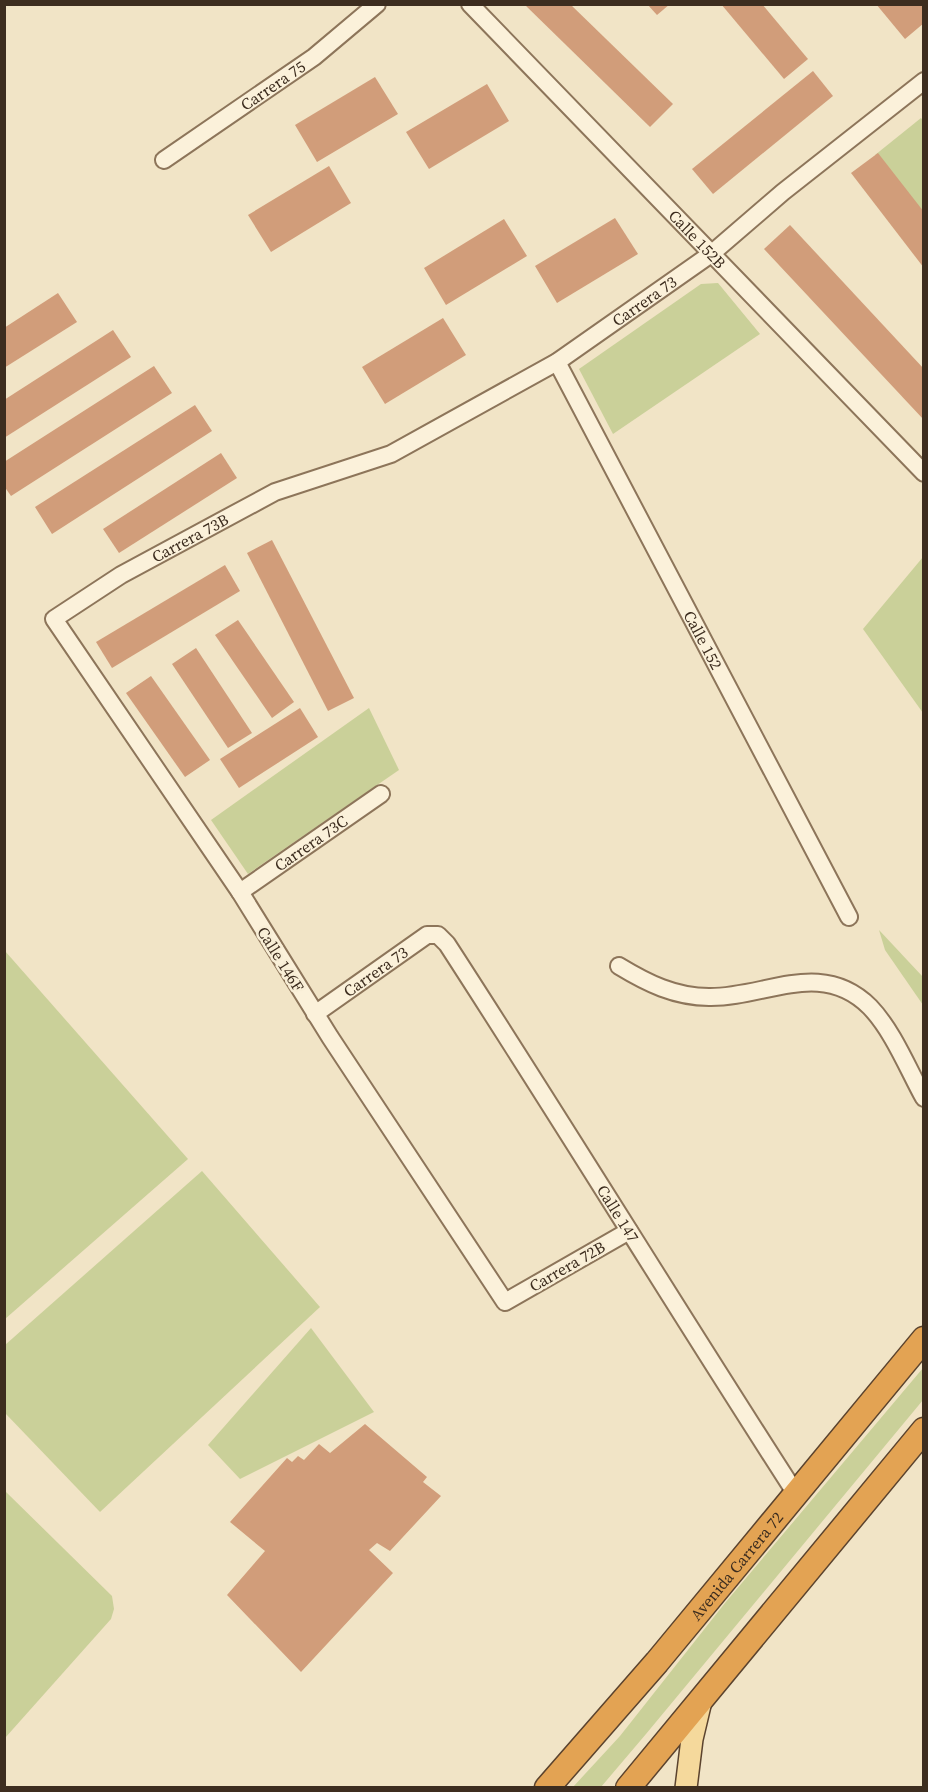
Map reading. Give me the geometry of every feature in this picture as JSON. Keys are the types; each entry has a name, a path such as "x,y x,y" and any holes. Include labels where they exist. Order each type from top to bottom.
{"highway":[{"name":"Avenida Carrera 72","path":"547,1788 657,1662 924,1339"},
{"path":"628,1788 924,1430"}],"main road":[{"path":"686,1788 692,1739 701,1701"}],"street":[{"name":"Carrera 75","path":"164,160 314,57 377,4"},
{"name":"Calle 152B","path":"470,4 924,473"},
{"name":"Carrera 73","path":"335,472 391,454 556,362 711,254 783,192 924,81"},
{"name":"Calle 152","path":"556,362 849,917"},
{"name":"Carrera 73B","path":"54,619 121,575 275,492 335,472"},
{"name":"Calle 146F","path":"54,619 240,892 315,1014 505,1302"},
{"name":"Carrera 73C","path":"240,892 381,794"},
{"name":"Carrera 73","path":"315,1014 427,935 438,935"},
{"name":"Calle 147","path":"438,935 447,944 580,1149 629,1231 796,1494"},
{"path":"620,966 652,986 708,997 737,995 802,981 842,990 870,1008 886,1031 924,1098"},
{"name":"Carrera 72B","path":"505,1302 629,1231"}],"green space":[{"path":"921,118 924,122 923,212 875,155"},
{"path":"718,283 760,334 613,434 579,369 701,284"},
{"path":"923,557 923,713 863,629"},
{"path":"369,708 399,770 248,874 211,820"},
{"path":"879,930 923,977 923,1005 885,950"},
{"path":"5,951 188,1159 4,1319"},
{"path":"202,1171 320,1307 100,1512 5,1413 5,1345"},
{"path":"311,1328 374,1412 240,1479 208,1445"},
{"path":"923,1368 923,1400 646,1734 601,1787 573,1787 620,1736 725,1603"},
{"path":"5,1491 112,1596 114,1609 111,1619 5,1738"}],"building":[{"path":"524,4 570,4 673,104 650,127"},
{"path":"647,4 670,4 657,15"},
{"path":"721,4 762,4 808,59 784,79"},
{"path":"876,4 924,4 924,23 905,39"},
{"path":"813,71 833,96 713,194 692,169"},
{"path":"375,77 398,114 317,162 295,125"},
{"path":"487,84 509,121 429,169 406,132"},
{"path":"878,153 924,212 924,268 851,173"},
{"path":"329,166 351,203 271,252 248,215"},
{"path":"615,218 638,254 557,303 535,266"},
{"path":"504,219 527,256 446,305 424,268"},
{"path":"790,225 924,369 924,420 764,249"},
{"path":"58,293 77,322 4,368 4,328"},
{"path":"443,318 466,355 385,404 362,367"},
{"path":"113,330 131,357 4,438 4,400"},
{"path":"154,366 172,393 11,496 4,486 4,462"},
{"path":"195,405 212,431 52,534 35,507"},
{"path":"221,453 237,478 119,553 103,529"},
{"path":"272,540 354,698 328,711 247,553"},
{"path":"225,565 240,591 112,668 96,642"},
{"path":"238,620 294,702 272,718 215,635"},
{"path":"196,648 252,733 228,748 172,664"},
{"path":"151,676 210,760 185,777 126,693"},
{"path":"300,708 318,737 239,788 220,759"},
{"path":"365,1424 427,1477 423,1482 441,1496 390,1551 377,1543 369,1550 393,1573 301,1672 227,1595 265,1551 230,1522 287,1458 292,1462 298,1456 304,1460 319,1444 330,1453"}]}
